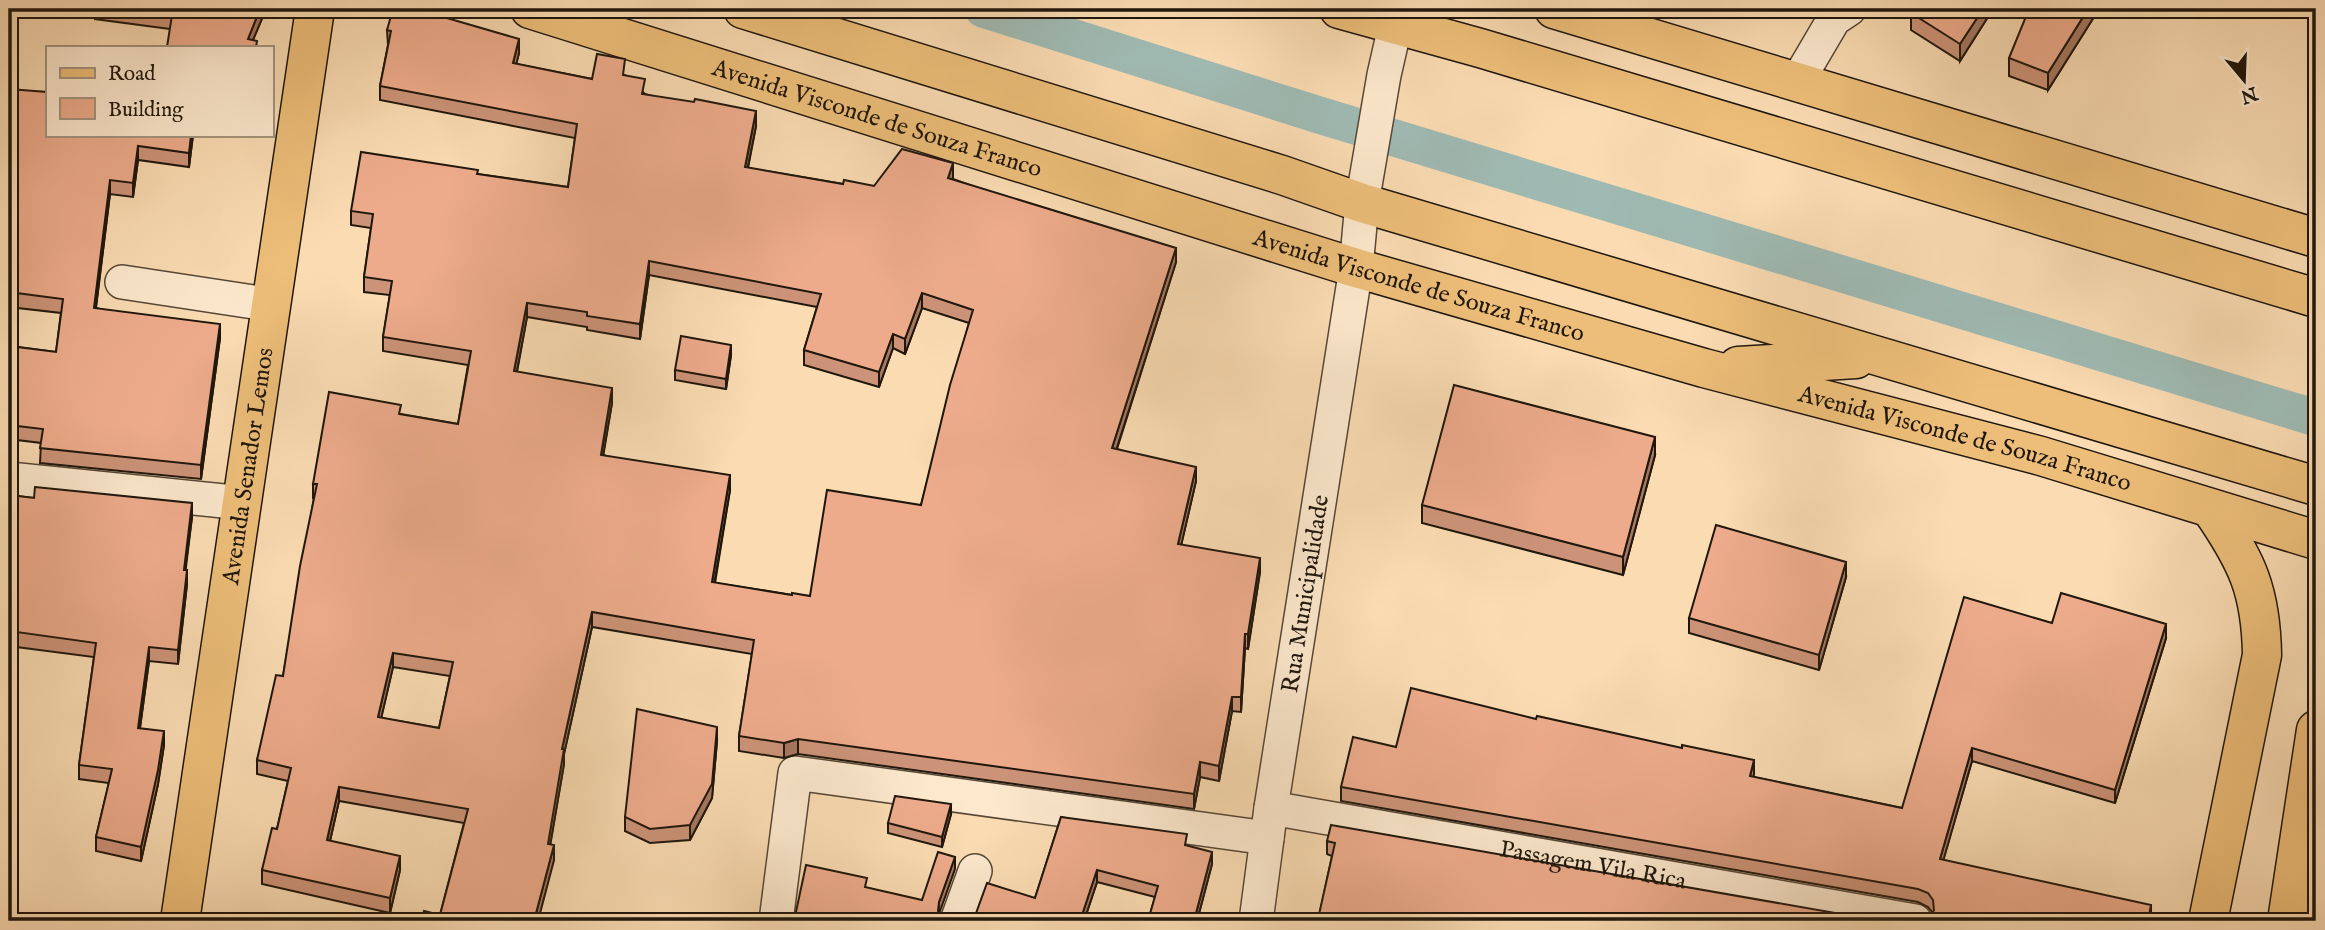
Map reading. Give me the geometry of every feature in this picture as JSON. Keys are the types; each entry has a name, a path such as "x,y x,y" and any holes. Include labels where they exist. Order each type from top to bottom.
{"main road":[{"name":"Avenida Senador Lemos","path":"180,921 315,9"},
{"name":"Avenida Visconde de Souza Franco","path":"530,9 1356,268 1704,368 2041,456 2316,540"},
{"name":"Avenida Visconde de Souza Franco","path":"743,9 1282,175 1364,190 1884,358 2316,486"},
{"path":"1339,9 1397,17 1480,48 2316,298"},
{"path":"1554,9 2316,238"},
{"path":"1704,368 1884,358"},
{"path":"2208,921 2262,655 2262,627 2257,596 2248,569 2211,509"},
{"path":"2287,921 2316,730"}],"street":[{"path":"1797,82 1834,19 1849,9"},
{"name":"Rua Municipalidade","path":"1256,921 1356,268 1364,190 1397,17"},
{"path":"122,282 272,304"},
{"path":"9,479 243,503"},
{"name":"Passagem Vila Rica","path":"776,921 795,773 1269,823 1915,921"},
{"path":"957,921 975,871"}],"building":[{"path":"128,9 260,9 248,39 257,41 256,46 167,46 172,15"},
{"path":"393,9 416,9 519,39 513,63 592,79 597,54 625,59 623,75 645,79 642,94 694,102 695,99 756,111 745,167 843,184 844,180 874,186 902,149 953,163 948,178 1176,248 1112,448 1196,467 1178,544 1260,558 1248,634 1245,634 1241,697 1232,697 1219,766 1200,762 1194,794 798,739 784,743 739,736 754,640 592,612 562,749 548,844 554,845 534,921 421,921 424,911 440,915 468,809 339,787 327,840 400,856 390,898 262,870 272,828 277,829 291,768 257,760 276,675 283,676 300,566 317,484 313,484 329,392 401,405 399,414 458,424 471,351 383,337 392,281 364,277 373,214 351,211 361,152 478,170 477,174 568,187 577,124 380,86 391,31 387,30","holes":["649,261 821,294 804,350 879,372 893,334 905,339 922,293 973,310 950,385 921,505 827,490 810,596 712,582 730,475 601,455 612,388 514,371 527,303 587,312 587,316 640,324","393,653 453,662 439,728 378,717"]},
{"path":"1914,9 1983,9 1960,44 1911,13"},
{"path":"2029,9 2088,9 2048,73 2009,58"},
{"path":"9,89 46,92 46,136 191,136 189,153 138,146 133,183 110,180 94,308 220,324 201,465 40,448 43,429 9,425 9,346 56,352 63,299 9,292"},
{"path":"681,336 731,345 726,379 675,370"},
{"path":"1454,385 1655,437 1623,557 1422,505"},
{"path":"35,487 192,503 178,650 149,647 138,728 164,731 141,847 96,837 112,769 79,765 96,643 9,631 9,495 34,498"},
{"path":"1716,525 1846,562 1819,655 1689,618"},
{"path":"2061,593 2166,624 2115,790 1972,748 1940,859 2151,905 2148,921 1928,921 1934,910 1933,900 1928,893 1918,889 1341,787 1353,737 1396,747 1411,688 1536,719 1537,716 1682,748 1682,745 1754,760 1750,776 1902,808 1964,597 2052,623"},
{"path":"637,709 717,727 712,784 690,825 650,829 625,817"},
{"path":"895,796 951,804 942,837 888,823"},
{"path":"1061,817 1187,834 1185,845 1212,852 1194,921 1148,921 1158,886 1097,870 1080,921 971,921 987,883 1035,898"},
{"path":"1331,825 1881,921 1325,921 1318,919 1335,843 1327,841"},
{"path":"938,852 955,857 939,902 938,911 943,921 794,921 806,865 867,878 865,887 922,900"}],"waterway":[{"path":"983,9 1319,115 2316,418"}]}
